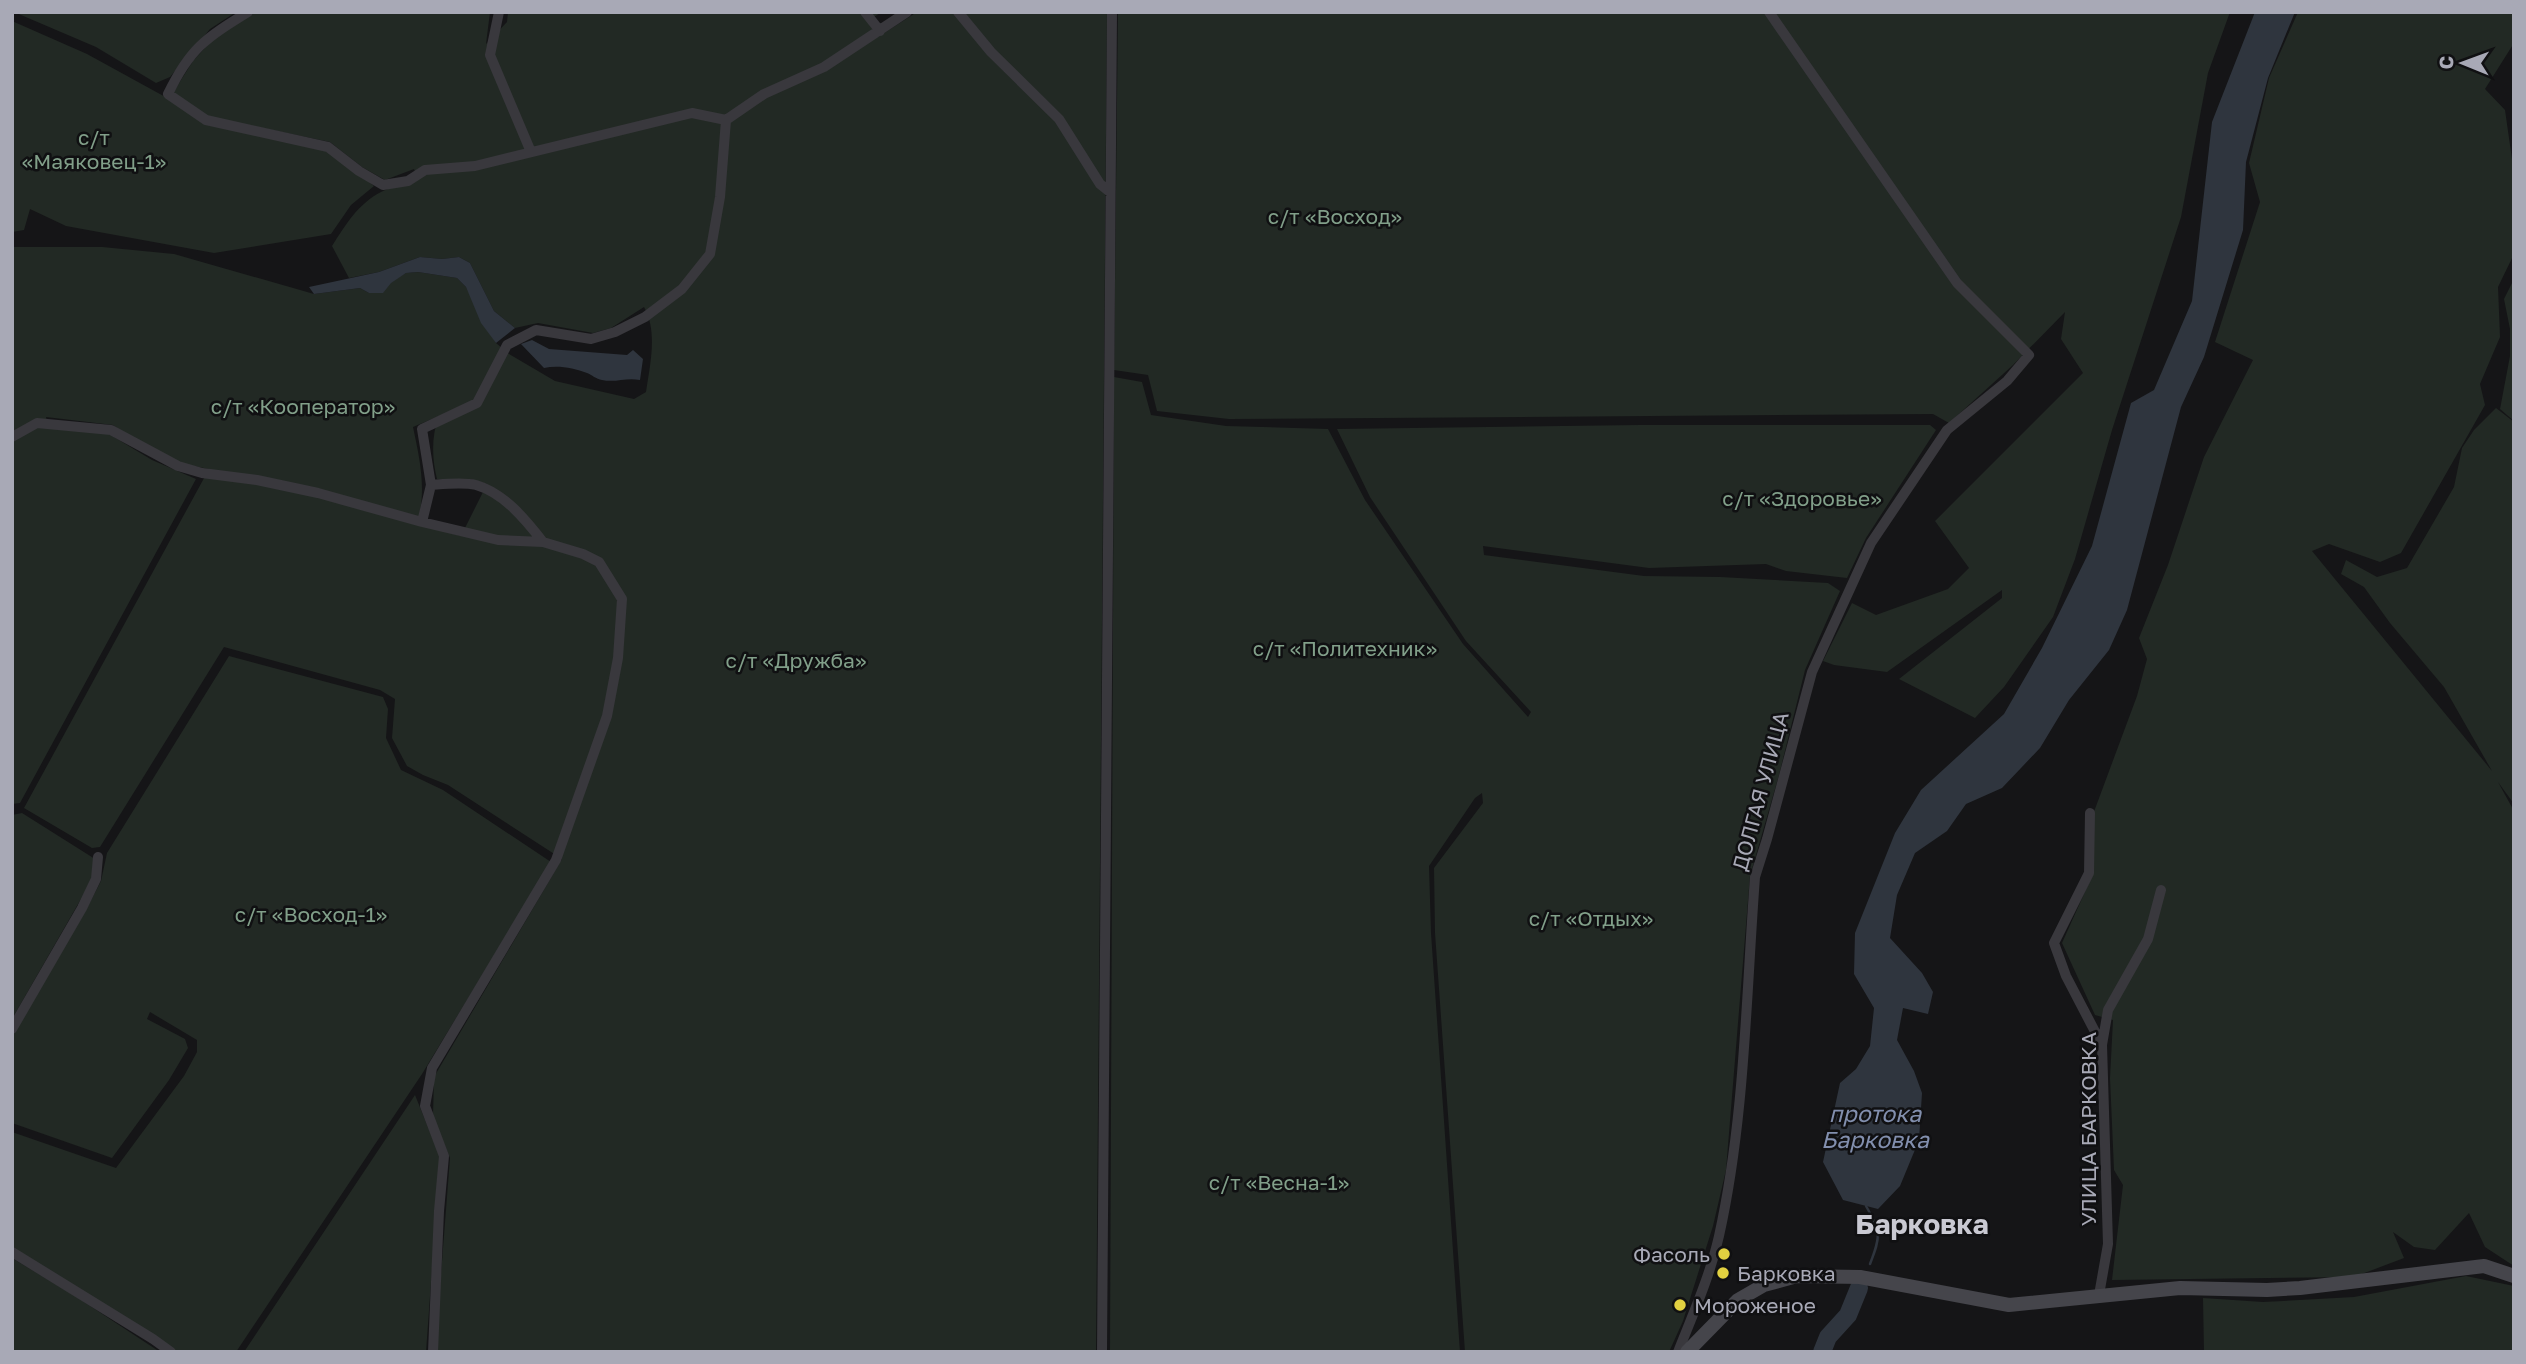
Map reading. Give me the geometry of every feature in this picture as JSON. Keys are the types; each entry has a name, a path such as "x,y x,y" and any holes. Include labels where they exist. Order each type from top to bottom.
{"main road":[{"path":"1687,1352 1738,1300 1764,1285 1797,1276 1860,1277 2009,1305 2180,1288 2300,1288 2484,1266 2514,1276"}],"street":[{"path":"248,12 208,36 181,67 169,94 206,120 328,147 359,171 383,185 408,181 425,170 475,166 692,113 726,120 764,93 824,66 907,12"},
{"path":"499,12 490,55 531,152"},
{"path":"865,12 880,31"},
{"path":"958,12 991,52 1059,119 1100,184 1110,192"},
{"path":"1102,1352 1112,12"},
{"name":"ДОЛГАЯ УЛИЦА","path":"1678,1352 1718,1239 1733,1165 1755,877 1812,672 1871,543 1947,430 2007,381 2029,355 1958,282 1769,12"},
{"path":"422,522 431,485 422,429 477,403 507,345 536,330 590,339 615,332 645,317 682,289 710,254 719,197 726,120"},
{"path":"12,437 37,423 111,429 178,466 202,473 257,480 318,493 498,540 543,542 600,562 622,599 618,658 607,716 556,860 432,1068 425,1107 444,1156 433,1352"},
{"path":"431,485 476,485 495,495 524,518 543,542"},
{"path":"2090,813 2089,873 2054,943 2066,976 2102,1045"},
{"path":"12,1029 82,908 96,879 98,857"},
{"name":"УЛИЦА БАРКОВКА","path":"2099,1295 2108,1244 2102,1045 2108,1010 2148,939 2161,890"},
{"path":"12,1252 171,1352"}],"green space":[{"path":"14,12 236,12 210,29 170,77 156,83 96,47"},
{"name":"с/т «Дружба»","path":"256,12 490,12 486,44 507,22 508,12 882,12 867,21 878,37 917,12 1107,12 1096,1352 435,1352 450,1158 433,1116 434,1077 562,859 448,785 407,766 392,738 395,699 380,690 224,647 100,847 92,848 24,808 209,469 178,463 143,446 113,425 46,417 48,427 109,434 152,460 196,479 20,803 12,804 12,247 102,247 174,254 314,294 360,288 369,293 406,273 418,272 457,278 466,287 496,343 509,354 555,381 634,399 646,392 652,337 644,307 611,328 593,333 538,323 515,328 494,311 470,263 459,257 420,257 379,272 349,278 332,246 342,230 353,215 373,197 418,178 414,169 385,180 362,167 330,142 243,124 330,150 374,186 351,205 331,234 214,253 66,226 30,209 24,230 12,232 12,21 87,54 169,99 193,61 213,39","holes":["439,416 433,448 437,479 471,479 487,484 461,536 417,524 422,488 413,427"]},
{"name":"с/т «Восход»","path":"1118,12 2230,12 2208,73 2181,217 2112,430 2075,559 2053,617 2004,687 1975,718 1899,679 2002,598 2002,590 1887,672 1823,661 1852,603 1876,615 1948,589 1969,568 1935,521 2083,373 2061,339 2065,312 2013,365 1949,423 1933,414 1229,419 1157,411 1148,375 1114,370"},
{"path":"2298,12 2514,12 2514,43 2485,89 2505,110 2514,173 2514,254 2498,287 2500,337 2480,384 2485,405 2401,553 2380,562 2329,544 2312,551 2492,771 2444,687 2390,623 2364,587 2341,574 2346,560 2377,577 2407,568 2454,487 2462,448 2474,430 2496,408 2514,422 2514,804 2498,782 2514,811 2514,1266 2485,1247 2469,1213 2435,1250 2414,1247 2393,1232 2404,1258 2354,1277 2112,1280 2123,1185 2114,1170 2110,1078 2113,1020 2095,1015 2062,943 2093,874 2092,817 2137,696 2147,659 2139,638 2168,565 2204,457 2253,360 2215,342 2260,202 2249,163 2269,78"},
{"path":"2514,279 2514,421 2500,409 2510,356 2510,329 2504,299"},
{"path":"1114,377 1142,382 1151,415 1226,426 1328,429 1365,500 1463,644 1528,717 1531,712 1466,641 1370,497 1337,429 1930,425 1936,430 1866,538 1847,578 1786,571 1766,564 1649,568 1483,546 1484,555 1644,576 1828,583 1840,591 1805,670 1750,876 1726,1170 1713,1226 1683,1321 1669,1352 1465,1352 1435,933 1434,868 1483,803 1482,793 1475,798 1429,866 1431,933 1460,1352 1110,1352"},
{"name":"с/т «Восход-1»","path":"229,656 383,697 388,709 386,738 401,770 443,790 551,862 422,1074 236,1352 176,1352 12,1249 12,1132 116,1168 184,1076 197,1052 197,1040 150,1012 147,1019 185,1039 188,1048 169,1080 112,1158 12,1123 12,1037 101,881 107,853"},
{"path":"22,813 95,859 93,878 12,1019 12,815"},
{"path":"415,1095 440,1157 426,1352 244,1352"},
{"path":"12,1258 72,1294 160,1352 12,1352"},
{"path":"2466,1276 2514,1286 2514,1352 2204,1352 2203,1298 2263,1302 2354,1297"}],"water":[{"name":"протока Барковка","path":"2255,12 2295,12 2268,78 2246,162 2243,230 2204,357 2181,407 2127,610 2109,650 2069,700 2040,748 2002,788 1966,804 1947,831 1915,853 1897,895 1890,938 1922,973 1933,992 1928,1014 1903,1008 1897,1040 1914,1071 1922,1093 1919,1140 1900,1186 1878,1209 1843,1200 1823,1162 1840,1083 1856,1069 1870,1046 1874,1008 1854,974 1855,933 1895,833 1921,790 2004,714 2042,648 2092,546 2131,403 2154,390 2192,301 2212,122"},
{"path":"420,257 459,257 470,263 494,311 515,328 496,343 481,323 466,287 457,278 418,272 406,273 391,283 383,293 369,293 360,288 314,294 309,287 379,272"},
{"path":"532,340 549,349 627,355 633,350 643,359 640,380 607,381 571,368 544,368 521,344"}],"waterway":[{"path":"1866,1206 1878,1234 1870,1264"},
{"path":"1822,1352 1828,1337 1848,1315 1859,1288"}],"place":[{"name":"Фасоль","path":"1724,1254"},
{"name":"Барковка","path":"1723,1273"},
{"name":"Мороженое","path":"1680,1305"}],"district":[{"name":"Барковка","path":"1922,1223"}],"park label":[{"name":"с/т «Маяковец-1»","path":"94,149"},
{"name":"с/т «Кооператор»","path":"303,406"},
{"name":"с/т «Здоровье»","path":"1802,498"},
{"name":"с/т «Политехник»","path":"1345,648"},
{"name":"с/т «Отдых»","path":"1591,918"},
{"name":"с/т «Весна-1»","path":"1279,1182"}]}
